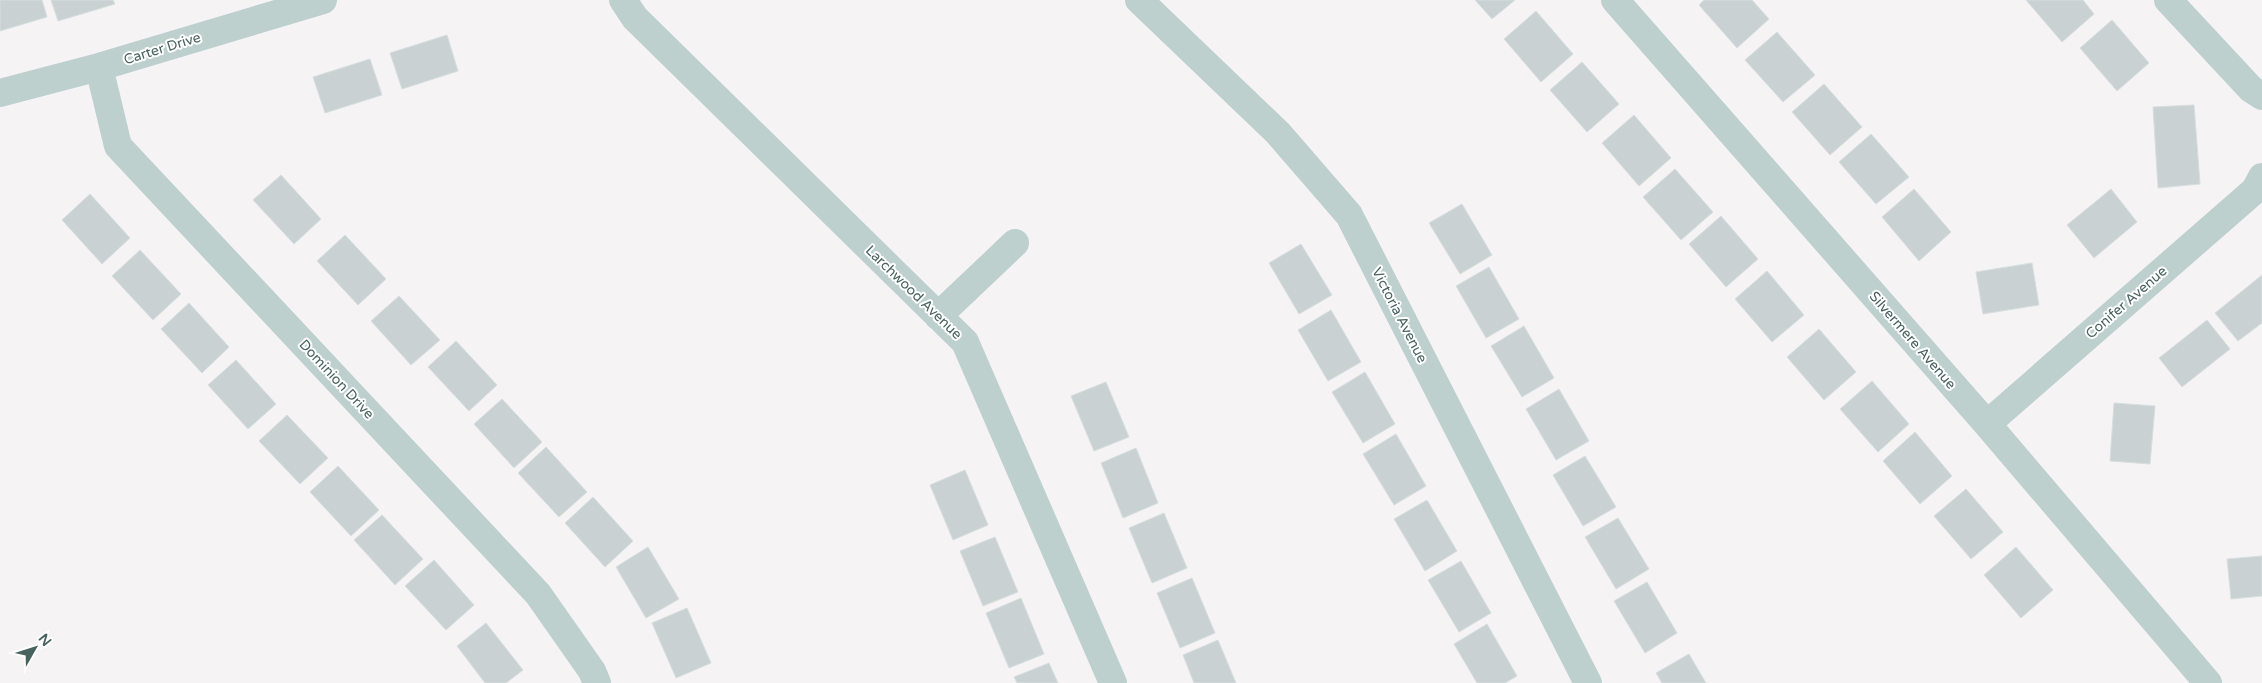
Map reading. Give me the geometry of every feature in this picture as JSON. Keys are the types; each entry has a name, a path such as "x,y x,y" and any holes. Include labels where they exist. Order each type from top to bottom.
{"street":[{"name":"Carter Drive","path":"0,93 99,67 323,0"},
{"name":"Larchwood Avenue","path":"623,0 635,18 965,342 1114,683"},
{"name":"Victoria Avenue","path":"1139,0 1278,133 1348,215 1588,683"},
{"name":"Silvermere Avenue","path":"1616,0 1987,424 2208,683"},
{"path":"2168,0 2251,89 2262,96"},
{"name":"Dominion Drive","path":"99,67 118,146 538,594 592,671 597,683"},
{"name":"Conifer Avenue","path":"1987,424 2255,190 2262,177"},
{"path":"938,316 1015,243"}],"building":[{"path":"0,0 42,0 47,17 0,31"},
{"path":"51,0 113,0 115,4 58,21"},
{"path":"1475,0 1515,0 1492,19"},
{"path":"1704,0 1752,0 1769,19 1737,48 1699,5"},
{"path":"2026,0 2083,0 2094,14 2062,42"},
{"path":"1536,11 1573,54 1541,82 1504,39"},
{"path":"2112,20 2149,63 2117,91 2080,48"},
{"path":"1777,32 1815,75 1783,102 1745,60"},
{"path":"447,35 458,71 402,89 390,53"},
{"path":"370,59 382,95 325,113 313,77"},
{"path":"1582,62 1619,104 1587,132 1550,90"},
{"path":"1824,84 1862,127 1830,155 1792,112"},
{"path":"2194,105 2200,184 2158,188 2153,107"},
{"path":"1634,115 1671,158 1639,186 1602,143"},
{"path":"1871,134 1909,177 1876,204 1839,162"},
{"path":"1675,169 1713,212 1681,240 1643,197"},
{"path":"281,175 321,219 294,244 253,200"},
{"path":"1914,189 1951,232 1919,261 1882,217"},
{"path":"2111,189 2137,222 2094,258 2067,225"},
{"path":"90,194 130,238 102,264 62,220"},
{"path":"1462,204 1492,255 1460,274 1429,223"},
{"path":"1721,216 1758,259 1726,287 1689,244"},
{"path":"345,235 386,279 358,305 317,261"},
{"path":"1301,244 1332,295 1299,314 1269,263"},
{"path":"140,250 181,294 153,320 112,276"},
{"path":"2032,263 2039,305 1983,314 1976,272"},
{"path":"1489,267 1519,319 1486,338 1456,286"},
{"path":"1767,271 1804,315 1772,342 1735,299"},
{"path":"2262,275 2262,323 2238,341 2215,313"},
{"path":"399,296 440,340 411,365 371,321"},
{"path":"189,303 229,347 202,373 161,329"},
{"path":"1331,310 1361,362 1328,381 1298,330"},
{"path":"2207,320 2230,349 2182,387 2159,358"},
{"path":"1524,326 1554,378 1522,397 1491,346"},
{"path":"1819,329 1856,372 1824,400 1787,357"},
{"path":"456,341 497,385 469,411 428,367"},
{"path":"236,360 276,404 248,429 208,385"},
{"path":"1365,372 1395,424 1363,443 1332,392"},
{"path":"1872,381 1909,424 1878,452 1840,409"},
{"path":"1106,382 1129,437 1094,451 1071,396"},
{"path":"1559,389 1589,441 1556,460 1526,409"},
{"path":"502,399 542,442 514,468 474,424"},
{"path":"2114,403 2155,406 2150,464 2110,461"},
{"path":"287,415 328,458 300,484 259,441"},
{"path":"1915,432 1952,476 1920,504 1883,461"},
{"path":"1396,434 1426,486 1394,505 1363,454"},
{"path":"546,447 587,492 559,517 518,473"},
{"path":"1136,448 1158,503 1123,518 1101,463"},
{"path":"1585,456 1616,507 1583,526 1553,475"},
{"path":"338,466 379,510 351,536 310,492"},
{"path":"965,470 988,525 953,540 930,485"},
{"path":"1966,489 2003,532 1971,559 1934,516"},
{"path":"593,497 633,541 605,567 565,523"},
{"path":"1427,500 1457,551 1425,571 1394,519"},
{"path":"1164,513 1187,568 1152,583 1129,528"},
{"path":"382,515 423,559 395,585 354,540"},
{"path":"1618,518 1649,569 1616,589 1585,537"},
{"path":"995,537 1018,592 983,606 960,551"},
{"path":"648,547 679,599 646,618 616,567"},
{"path":"2016,547 2053,590 2021,618 1984,575"},
{"path":"2262,556 2262,596 2231,599 2227,559"},
{"path":"434,560 474,605 446,630 405,586"},
{"path":"1461,561 1491,613 1459,632 1428,580"},
{"path":"1192,578 1215,633 1180,648 1157,593"},
{"path":"1647,582 1677,633 1645,653 1614,601"},
{"path":"1021,598 1044,654 1009,668 986,613"},
{"path":"687,608 711,663 676,678 652,623"},
{"path":"486,623 523,670 506,683 485,683 457,646"},
{"path":"1487,624 1517,676 1505,683 1477,683 1454,644"},
{"path":"1218,640 1236,683 1194,683 1183,655"},
{"path":"1689,654 1706,683 1662,683 1656,673"},
{"path":"1049,663 1058,683 1017,683 1014,677"}]}
